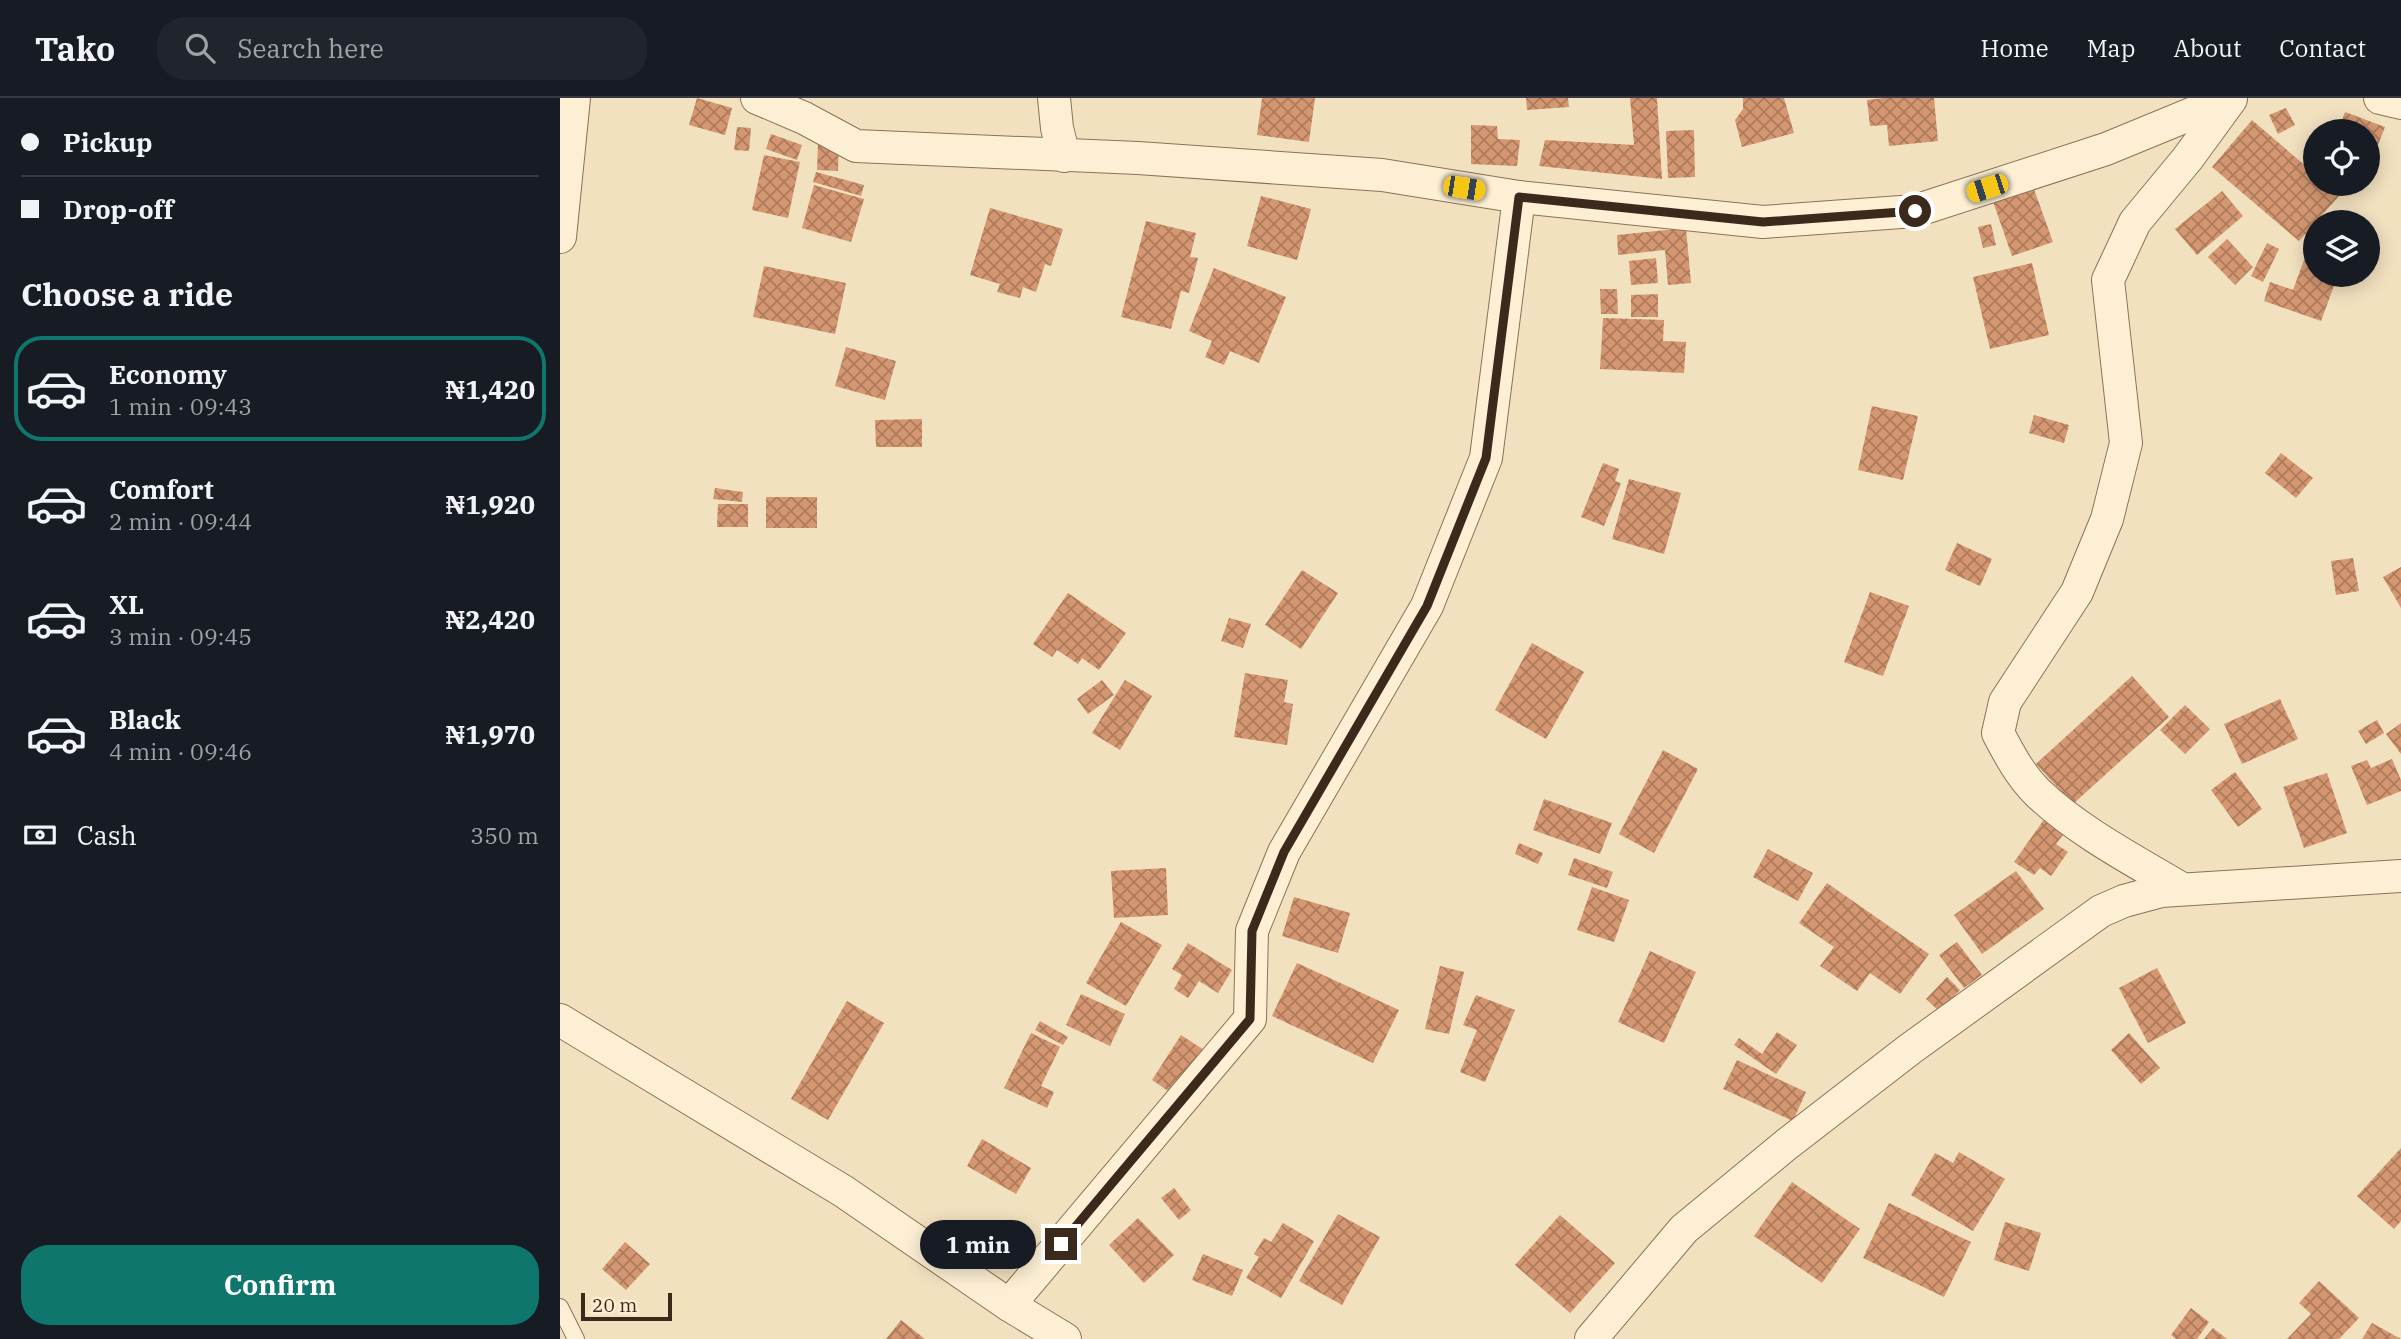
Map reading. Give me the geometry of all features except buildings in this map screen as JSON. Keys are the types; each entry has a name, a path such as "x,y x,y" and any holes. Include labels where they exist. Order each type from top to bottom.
{"street":[{"path":"560,237 574,98"},
{"path":"757,98 804,118 856,146 1138,158 1382,175 1519,197 1763,222 1915,211 2106,149 2231,98"},
{"path":"1054,98 1057,128 1064,156"},
{"path":"2182,889 2092,835 2037,792 2017,768 1998,733 2005,702 2077,592 2107,519 2126,443 2108,280 2135,222 2188,158 2231,98"},
{"path":"2379,98 2401,103"},
{"path":"1009,1306 1250,1019 1252,931 1284,852 1427,606 1486,458 1519,197"},
{"path":"1591,1339 1684,1229 1787,1144 1910,1049 2101,911 2124,901 2161,891 2401,876"},
{"path":"560,1020 843,1191 1009,1306 1065,1339"}],"lane":[{"path":"560,1307 576,1339"}],"route":[{"path":"1061,1244 1250,1019 1252,931 1284,852 1427,606 1486,458 1519,197 1763,222 1915,211"}]}
